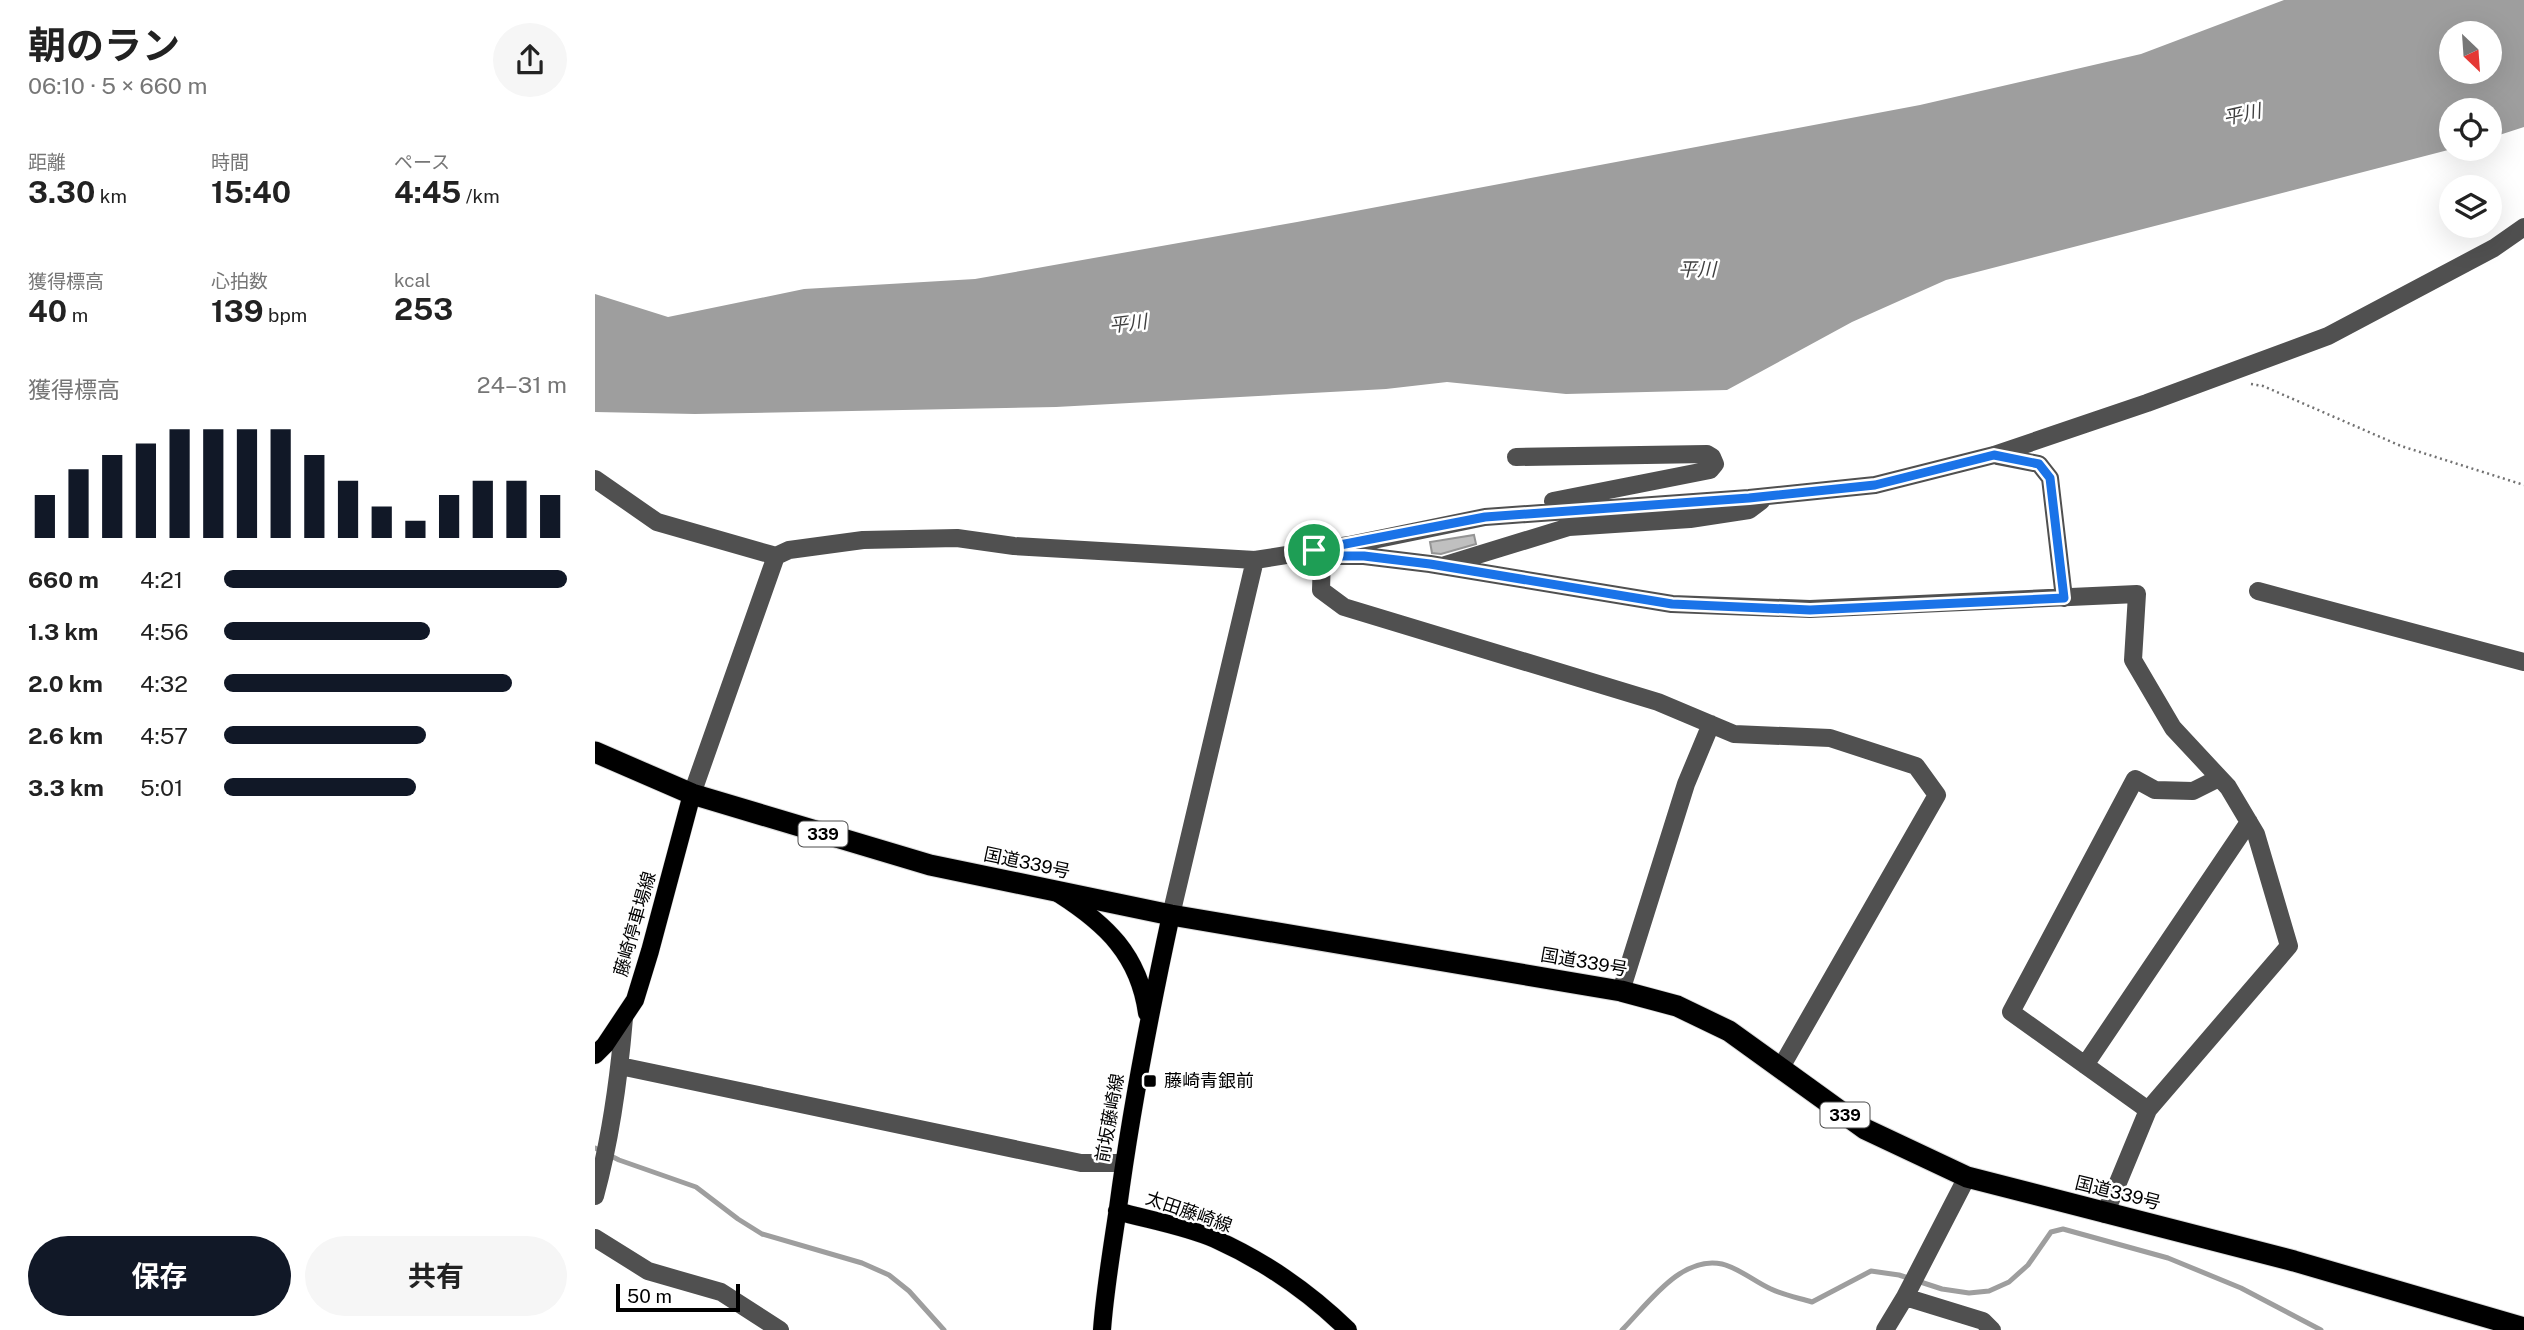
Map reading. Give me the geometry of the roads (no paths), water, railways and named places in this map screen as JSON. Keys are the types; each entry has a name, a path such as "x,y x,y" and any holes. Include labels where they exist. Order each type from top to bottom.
{"highway":[{"name":"国道339号","path":"595,752 692,794 930,865 1058,894 1621,991 1677,1006 1729,1031 1865,1129 1967,1177 2294,1261 2524,1328"}],"main road":[{"name":"藤崎停車場線","path":"595,1055 635,1000 692,794"},
{"path":"1058,894 1101,925 1126,954 1140,979 1149,1020"},
{"name":"前坂藤崎線","path":"1103,1330 1124,1163 1171,915"},
{"name":"太田藤崎線","path":"1117,1210 1214,1239 1267,1266 1330,1312 1348,1330"}],"street":[{"path":"1485,517 1875,485 1994,455 2328,336 2494,248 2524,227"},
{"path":"595,479 657,522 776,556 789,550 863,540 957,538 1014,547 1255,560 1318,553 1710,470 1715,464 1713,457 1707,454 1516,457"},
{"path":"1994,455 2039,464 2050,478 2064,598"},
{"path":"1441,566 1569,527 1690,519 1749,510 1766,496"},
{"path":"1318,553 1441,566 1672,604 1810,610 2137,594 2133,660 2173,728 2228,787 2256,834 2289,946 2148,1110 2105,1214"},
{"path":"1318,553 1321,590 1344,607 1658,702 1734,734 1830,738 1916,766 1937,795 1780,1069"},
{"path":"692,794 776,556"},
{"path":"1171,915 1255,560"},
{"path":"2257,591 2524,662"},
{"path":"1621,991 1686,785 1711,724"},
{"path":"2148,1110 2011,1013 2135,779 2155,790 2193,791 2219,778"},
{"path":"2085,1065 2249,822"},
{"path":"595,1196 604,1165 620,1066 624,1018"},
{"path":"620,1066 1081,1163 1124,1163"},
{"path":"1885,1330 1967,1177"},
{"path":"595,1238 648,1271 721,1292 780,1330"},
{"path":"1905,1297 1983,1321 1992,1330"}],"water":[{"name":"平川","path":"2284,0 2524,0 2524,127 2502,134 2502,98 2439,98 2439,152 1946,280 1852,322 1727,390 1566,394 1447,382 1386,389 1056,407 695,414 595,412 595,294 668,317 804,289 975,279 1297,222 1920,105 2141,54"}],"waterway":[{"path":"595,1148 619,1160 696,1187 762,1234 862,1263 889,1275 909,1291 944,1330"},
{"path":"1622,1330 1666,1284 1679,1274 1707,1263 1728,1266 1776,1291 1812,1302 1871,1271 1899,1275 1942,1289 1969,1293 1989,1291 2009,1282 2028,1265 2051,1232 2063,1229 2168,1258 2241,1288 2321,1330"}],"place":[{"name":"藤崎青銀前","path":"1150,1081"}]}
